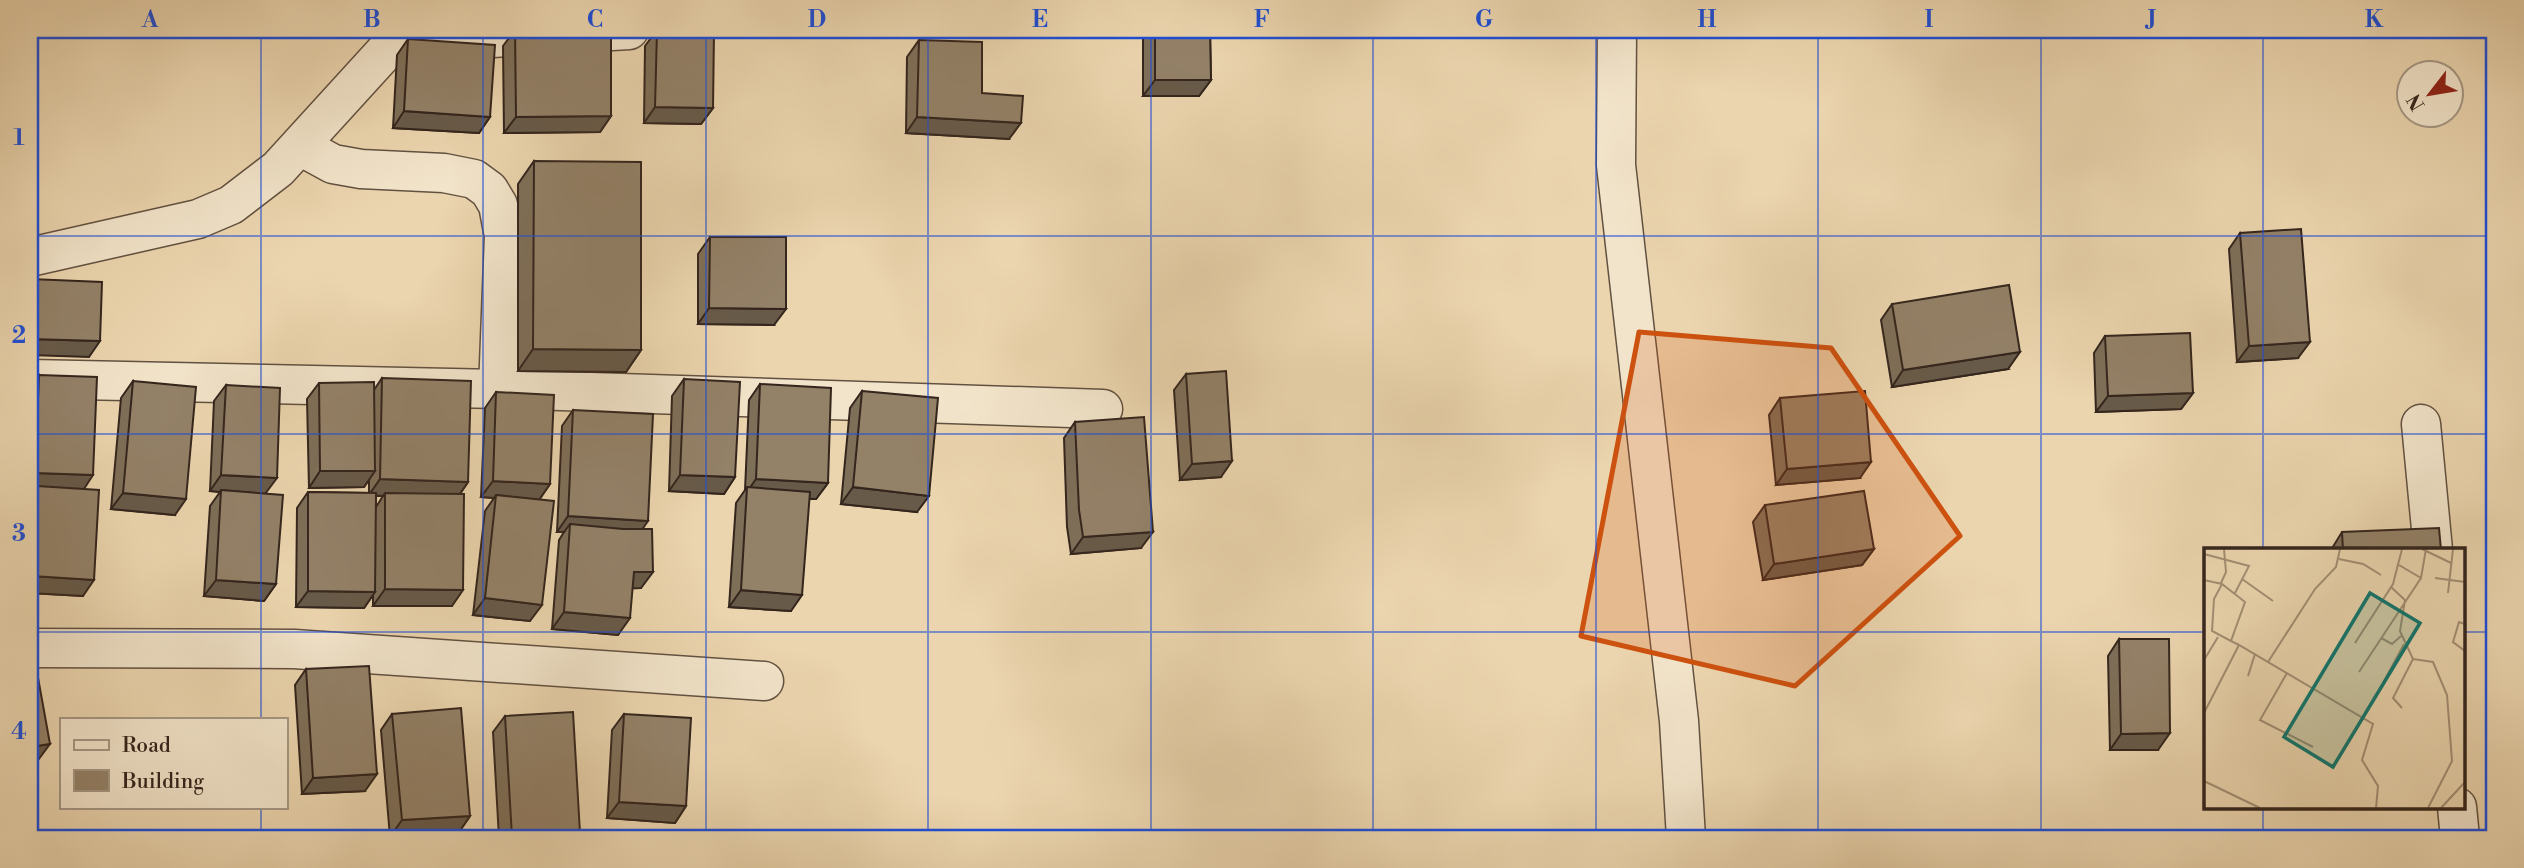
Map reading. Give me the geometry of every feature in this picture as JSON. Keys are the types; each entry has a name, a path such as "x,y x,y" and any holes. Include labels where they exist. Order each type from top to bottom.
{"street":[{"path":"30,257 198,219 231,205 278,169 395,37 629,30"},
{"path":"1617,30 1616,165 1679,721 1686,838"},
{"path":"300,146 332,164 361,169 444,173 474,179 489,190 498,205 504,236 498,389"},
{"path":"30,379 498,389 1103,410"},
{"path":"2421,424 2433,548"},
{"path":"30,648 294,649 764,681"},
{"path":"2457,808 2460,838"}],"highlighted area":[{"path":"1639,332 1831,348 1960,536 1795,686 1581,636"}],"building":[{"path":"515,30 611,30 611,116 516,117"},
{"path":"657,30 714,31 713,108 655,107"},
{"path":"1155,30 1210,30 1211,80 1155,80"},
{"path":"408,39 495,45 490,117 404,111"},
{"path":"919,40 982,42 982,93 1023,96 1021,123 917,117"},
{"path":"534,161 641,162 641,350 533,349"},
{"path":"2301,229 2310,342 2249,346 2240,233"},
{"path":"710,237 786,237 786,309 709,308"},
{"path":"30,279 102,282 100,341 30,339"},
{"path":"2009,285 2020,352 1903,370 1892,304"},
{"path":"2190,333 2193,393 2108,396 2105,336"},
{"path":"1226,371 1232,461 1192,464 1186,374"},
{"path":"39,375 97,377 93,475 35,473"},
{"path":"382,378 471,381 468,482 380,479"},
{"path":"684,379 740,382 735,477 680,475"},
{"path":"133,381 196,387 186,499 123,493"},
{"path":"374,382 375,471 320,471 319,383"},
{"path":"760,384 831,388 828,483 756,479"},
{"path":"226,385 280,388 277,478 221,475"},
{"path":"862,391 938,398 929,496 853,487"},
{"path":"1865,391 1871,462 1787,469 1780,398"},
{"path":"496,392 554,395 550,484 493,481"},
{"path":"573,410 653,414 648,521 568,516"},
{"path":"1144,417 1153,532 1083,537 1079,510 1075,422"},
{"path":"37,486 99,490 94,580 32,576"},
{"path":"747,487 810,492 802,595 741,590"},
{"path":"221,490 283,495 276,584 216,580"},
{"path":"1864,491 1874,549 1774,564 1765,505"},
{"path":"308,492 376,493 375,592 308,591"},
{"path":"385,493 464,494 463,590 385,589"},
{"path":"496,495 554,501 542,605 485,598"},
{"path":"570,524 652,529 653,572 634,572 630,618 564,612"},
{"path":"2439,528 2441,548 2343,548 2342,532"},
{"path":"2119,639 2169,639 2170,733 2121,734"},
{"path":"30,650 33,650 50,744 30,747"},
{"path":"369,666 377,774 313,778 306,669"},
{"path":"461,708 470,816 402,820 392,714"},
{"path":"573,712 580,833 512,837 505,716"},
{"path":"624,714 691,718 686,806 619,802"}]}
